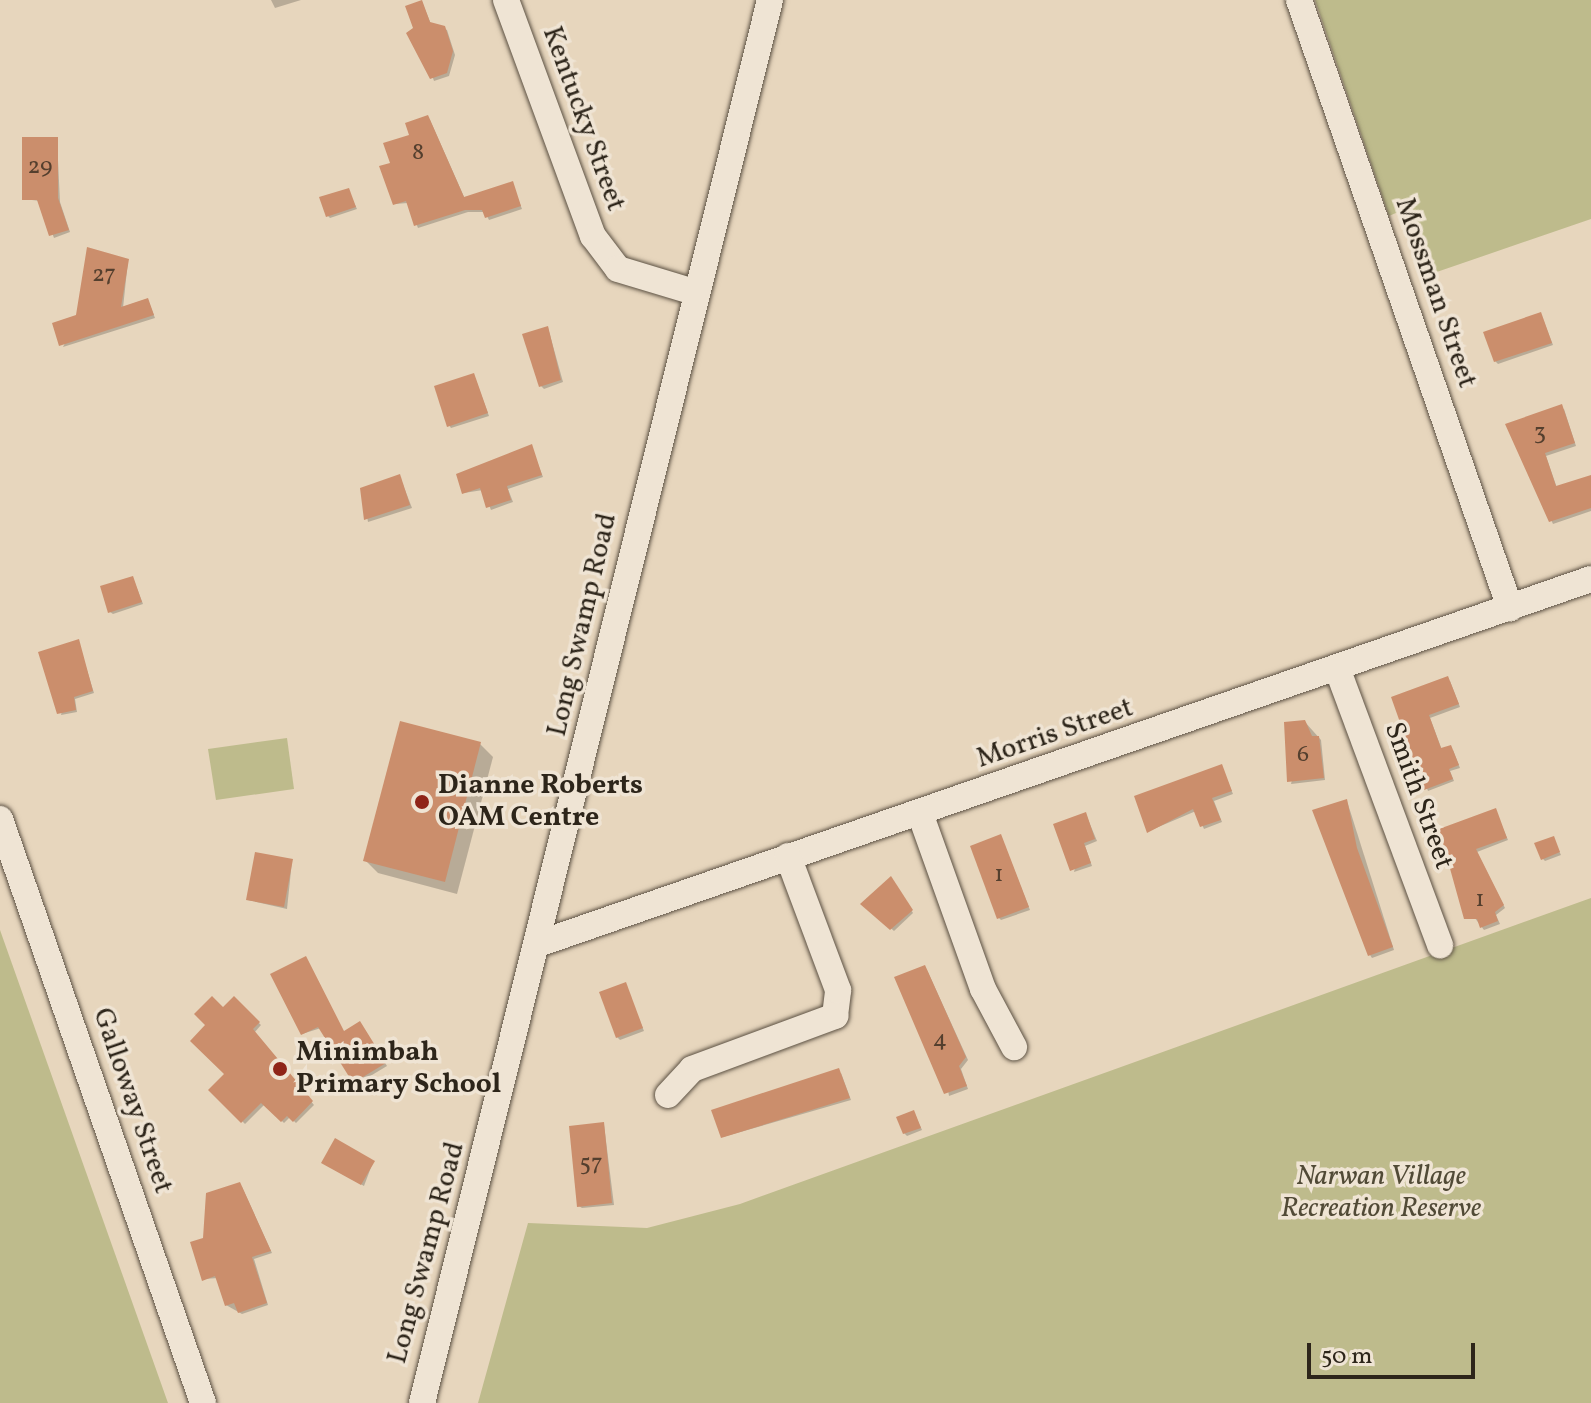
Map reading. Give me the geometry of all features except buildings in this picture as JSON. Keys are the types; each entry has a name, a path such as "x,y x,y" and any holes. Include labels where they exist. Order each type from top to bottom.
{"street":[{"name":"Kentucky Street","path":"506,0 593,236 618,269 694,292"},
{"name":"Long Swamp Road","path":"422,1403 538,944 694,292 770,0"},
{"name":"Mossman Street","path":"1299,0 1510,608"},
{"name":"Morris Street","path":"538,944 788,856 921,816 1591,579"},
{"name":"Smith Street","path":"1337,668 1440,945"},
{"path":"921,816 983,989 1014,1047"},
{"name":"Galloway Street","path":"0,819 203,1403"},
{"path":"668,1095 692,1069 835,1016 838,990 788,856"}],"green space":[{"path":"1315,0 1591,0 1591,219 1428,275 1405,209 1389,216"},
{"path":"287,738 294,789 216,800 208,749"},
{"name":"Narwan Village Recreation Reserve","path":"1591,898 1591,1403 478,1403 528,1223 647,1228 740,1204"},
{"path":"0,930 168,1403 0,1403"}],"place":[{"name":"Dianne Roberts OAM Centre","path":"422,802"},
{"name":"Minimbah Primary School","path":"280,1069"}]}
